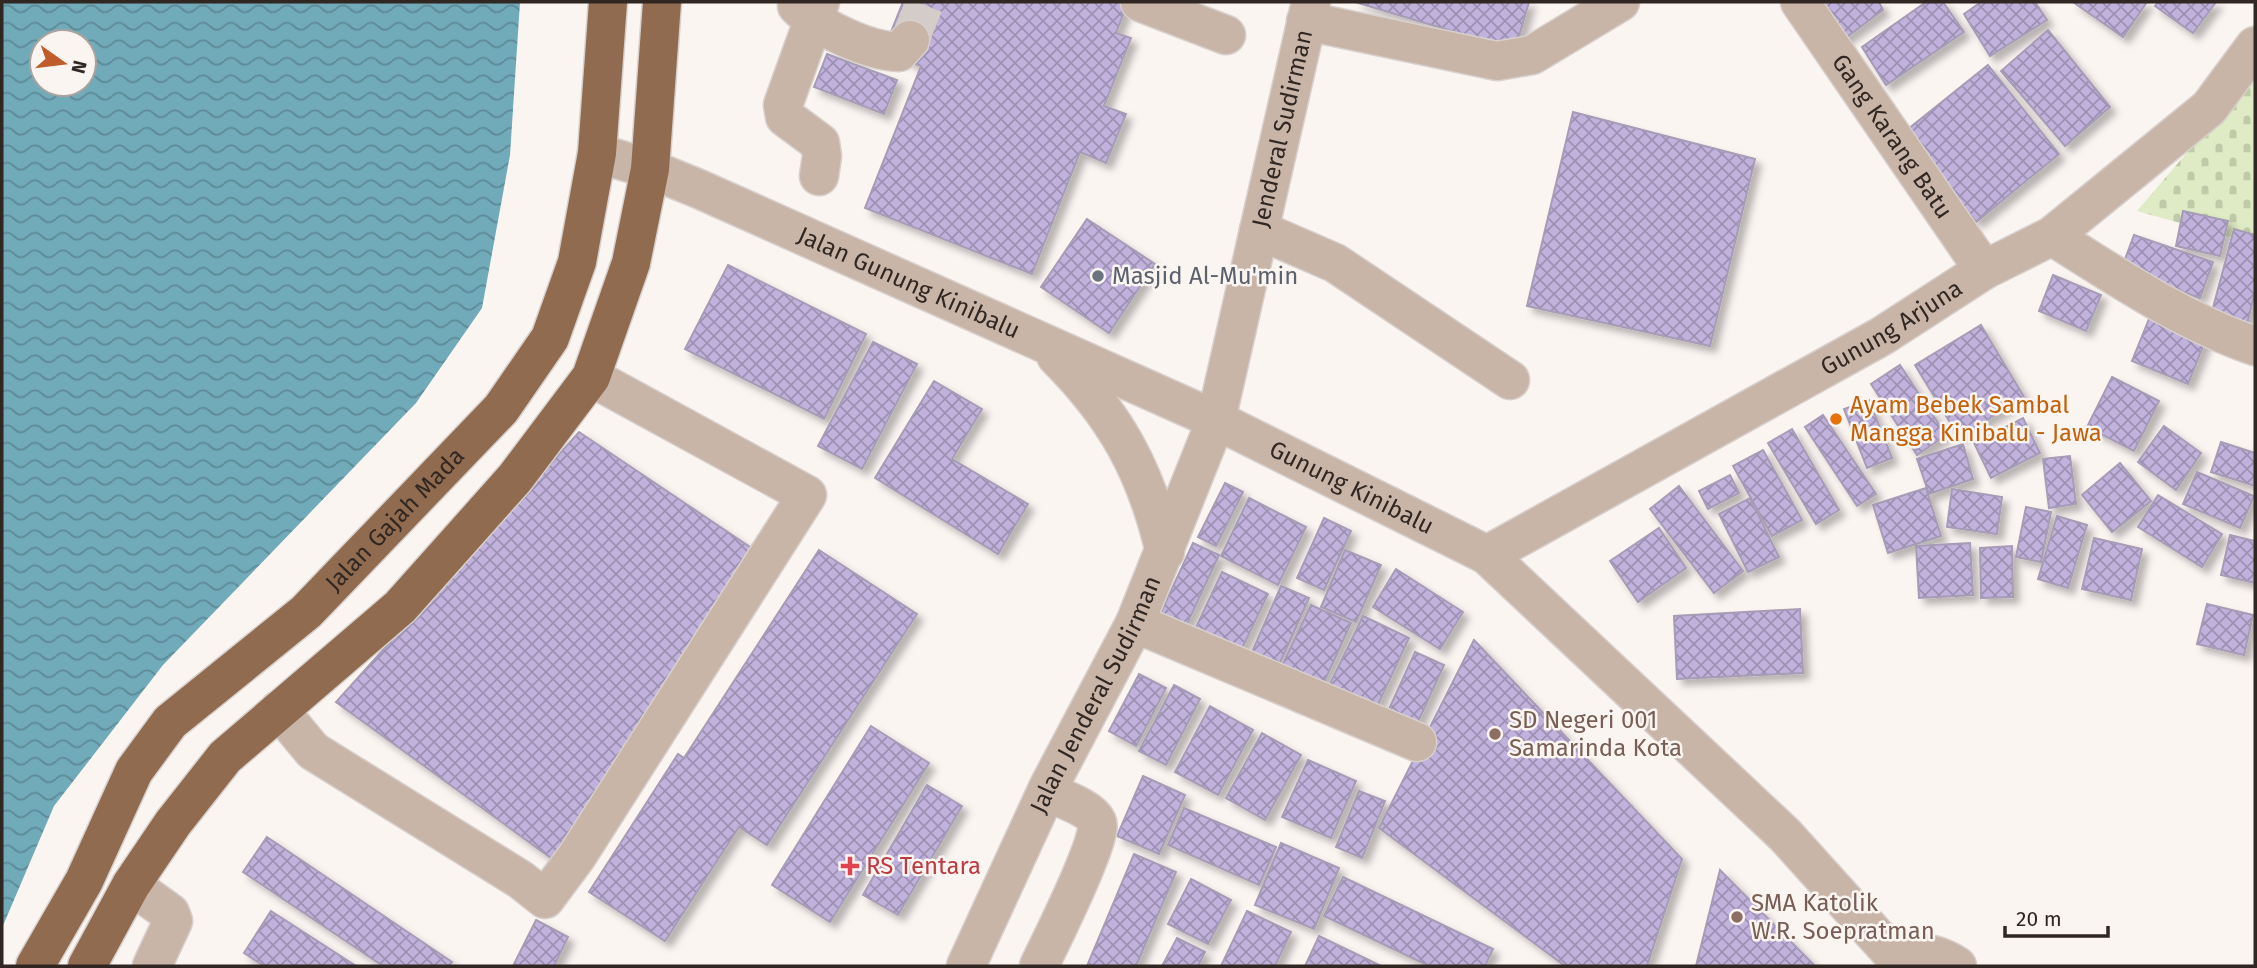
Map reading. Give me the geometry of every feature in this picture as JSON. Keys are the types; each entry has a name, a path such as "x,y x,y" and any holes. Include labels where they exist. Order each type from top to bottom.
{"highway":[{"name":"Jalan Gajah Mada","path":"35,966 84,881 134,771 170,722 306,612 501,409 550,338 577,262 597,153 608,2"},
{"path":"86,966 131,885 173,823 225,757 400,607 515,478 591,377 631,263 650,169 662,2"}],"street":[{"path":"1140,2 1226,35"},
{"path":"1309,11 1497,61 1532,55 1620,2"},
{"name":"Gang Karang Batu","path":"1800,2 1984,270"},
{"path":"818,176 822,156 820,143 785,117 783,105 809,9 888,52 899,52 910,40"},
{"name":"Jenderal Sudirman","path":"1216,420 1309,11"},
{"name":"Gunung Arjuna","path":"1487,555 1882,336 1984,270 2052,236 2209,108 2255,46"},
{"name":"Jalan Gunung Kinibalu","path":"597,153 650,169 1216,420"},
{"path":"1259,230 1335,263 1510,380"},
{"path":"2052,236 2140,292 2232,339 2255,346"},
{"path":"1045,344 1090,390 1137,464 1154,508 1165,552"},
{"path":"279,710 313,751 521,880 545,899 577,856 807,495 591,377"},
{"name":"Jalan Jenderal Sudirman","path":"966,966 1046,792 1135,623 1216,420"},
{"name":"Gunung Kinibalu","path":"1216,420 1487,555 1785,835 1896,962"},
{"path":"1135,623 1417,742"},
{"path":"1040,966 1093,850 1098,829 1097,821 1090,814 1046,792"},
{"path":"131,885 170,913 173,921 152,966"},
{"path":"1896,962 1916,953 1935,954 1957,966"}],"green space":[{"path":"2255,73 2255,244 2137,211"}],"water":[{"path":"2,2 520,2 510,155 482,308 416,403 163,665 54,806 2,928"}],"building":[{"path":"903,2 1128,2 1116,33 1131,38 1104,106 1126,114 1106,163 1080,152 1032,274 865,208 921,66 906,60 891,32"},
{"path":"1355,2 1529,2 1515,50"},
{"path":"1811,2 1879,2 1883,10 1840,42"},
{"path":"1926,2 1943,2 1964,32 1886,85 1862,47"},
{"path":"1981,2 2035,2 2047,20 1990,56 1964,14"},
{"path":"2073,2 2147,2 2123,37"},
{"path":"2158,2 2216,2 2193,33 2155,6"},
{"path":"2048,30 2110,107 2065,146 2001,71"},
{"path":"827,54 897,80 884,114 814,87"},
{"path":"1988,65 2059,154 1976,222 1902,134"},
{"path":"1573,112 1755,159 1710,346 1527,306"},
{"path":"2183,211 2228,221 2220,256 2176,246"},
{"name":"Masjid Al-Mu'min","path":"1087,219 1155,264 1109,333 1041,287"},
{"path":"2234,229 2255,235 2255,292 2247,324 2211,315"},
{"path":"2134,235 2213,262 2200,298 2121,270"},
{"path":"728,265 866,334 824,419 685,349"},
{"path":"2053,275 2101,295 2086,331 2039,311"},
{"path":"2151,314 2207,336 2188,384 2132,361"},
{"path":"1981,325 2024,397 1959,437 1915,365"},
{"path":"873,342 917,364 862,469 818,446"},
{"path":"1900,365 1946,435 1917,455 1871,384"},
{"path":"2112,377 2159,401 2134,451 2087,427"},
{"path":"934,381 982,409 952,459 1028,504 998,554 875,478"},
{"path":"1869,400 1892,458 1867,468 1844,409"},
{"path":"1823,415 1876,494 1857,506 1805,427"},
{"path":"2023,418 2040,453 1991,478 1974,443"},
{"path":"2164,426 2201,453 2176,490 2138,462"},
{"path":"1792,429 1839,510 1816,524 1768,443"},
{"path":"579,432 762,555 562,866 336,702"},
{"path":"2221,442 2255,453 2255,486 2211,472"},
{"path":"1963,444 1973,479 1929,494 1917,459"},
{"path":"1763,450 1802,520 1772,536 1733,466"},
{"path":"2070,456 2076,504 2049,508 2043,459"},
{"path":"2120,463 2151,501 2112,532 2082,495"},
{"path":"2197,472 2254,496 2240,528 2183,504"},
{"path":"1730,475 1739,493 1708,509 1699,491"},
{"path":"1225,483 1243,492 1216,546 1198,537"},
{"path":"1679,486 1743,571 1714,593 1650,509"},
{"path":"1926,488 1941,536 1888,553 1873,505"},
{"path":"1952,489 2002,497 1997,534 1947,527"},
{"path":"2158,495 2222,534 2202,567 2138,527"},
{"path":"1249,498 1306,527 1278,585 1221,556"},
{"path":"1750,498 1779,557 1748,572 1719,514"},
{"path":"2026,507 2051,512 2041,562 2016,557"},
{"path":"2057,516 2087,525 2068,588 2038,579"},
{"path":"1324,518 1351,531 1324,590 1297,578"},
{"path":"1659,528 1686,568 1638,602 1610,561"},
{"path":"2230,535 2255,541 2255,583 2221,575"},
{"path":"2094,538 2142,549 2131,600 2082,589"},
{"path":"1193,543 1219,555 1182,635 1156,623"},
{"path":"1970,543 1973,595 1919,598 1916,546"},
{"path":"2012,546 2013,597 1981,598 1980,548"},
{"path":"819,550 917,614 767,845 739,827 665,941 589,892 678,754 684,758"},
{"path":"1345,550 1381,565 1356,622 1321,607"},
{"path":"1396,569 1463,612 1440,649 1373,607"},
{"path":"1222,572 1268,594 1237,659 1191,638"},
{"path":"1281,586 1309,598 1275,674 1248,661"},
{"path":"2207,604 2253,615 2244,655 2197,644"},
{"path":"1311,605 1351,623 1320,691 1279,672"},
{"path":"1800,609 1803,673 1677,679 1674,616"},
{"path":"1363,616 1409,638 1375,711 1328,688"},
{"name":"SD Negeri 001 Samarinda Kota","path":"1474,640 1682,859 1647,966 1565,966 1379,828"},
{"path":"1415,652 1444,665 1413,733 1384,720"},
{"path":"1139,674 1166,688 1136,746 1109,731"},
{"path":"1174,685 1200,699 1166,765 1139,751"},
{"path":"1210,706 1253,730 1218,795 1175,772"},
{"path":"871,726 929,763 830,922 772,885"},
{"path":"1262,733 1301,755 1265,820 1226,798"},
{"path":"1308,760 1356,781 1331,838 1282,817"},
{"path":"1143,776 1185,795 1159,854 1117,836"},
{"path":"927,785 962,806 898,915 863,895"},
{"path":"1359,791 1385,801 1362,858 1336,847"},
{"path":"1184,808 1276,847 1259,885 1168,845"},
{"path":"267,837 452,962 449,966 383,966 243,872"},
{"path":"1281,843 1339,868 1314,929 1255,905"},
{"path":"1134,854 1176,872 1136,966 1087,966"},
{"name":"SMA Katolik W.R. Soepratman","path":"1720,870 1813,964 1813,966 1696,966"},
{"path":"1343,877 1493,949 1485,966 1429,966 1324,916"},
{"path":"1191,879 1231,900 1208,944 1168,924"},
{"path":"271,911 356,966 264,966 244,953"},
{"path":"1247,911 1291,932 1275,966 1221,966"},
{"path":"536,920 568,937 554,966 513,966"},
{"path":"1319,936 1381,966 1305,966"},
{"path":"1177,938 1205,952 1198,966 1162,966"}],"tunnel":[{"path":"910,40 925,2"}],"place":[{"name":"Masjid Al-Mu'min","path":"1098,276"},
{"name":"Ayam Bebek Sambal Mangga Kinibalu - Jawa","path":"1836,419"},
{"name":"SD Negeri 001 Samarinda Kota","path":"1495,734"},
{"name":"RS Tentara","path":"850,866"},
{"name":"SMA Katolik W.R. Soepratman","path":"1737,917"}]}
